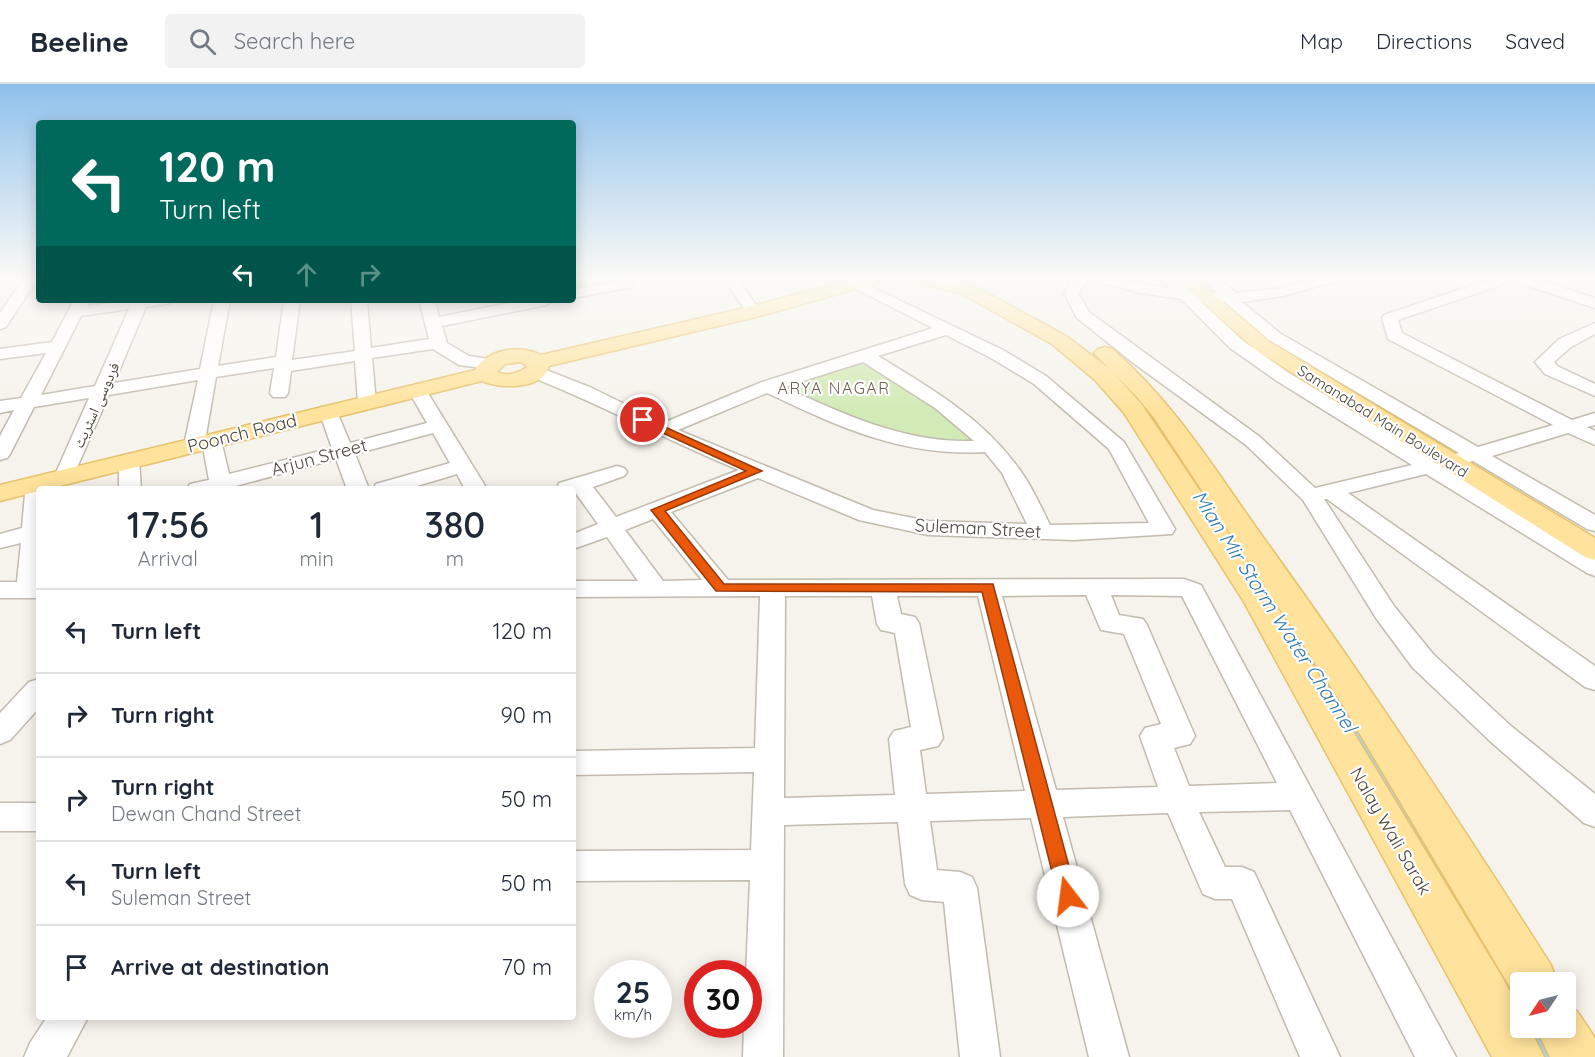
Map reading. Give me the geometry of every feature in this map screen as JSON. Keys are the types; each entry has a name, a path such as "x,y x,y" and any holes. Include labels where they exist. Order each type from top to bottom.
{"main road":[{"path":"536,367 712,322"},
{"name":"Nalay Wali Sarak","path":"1032,322 1059,340 1103,375 1134,410 1272,624 1519,1057"},
{"path":"1053,322 1102,351 1147,392 1310,624 1446,835 1528,972"},
{"name":"Samanabad Main Boulevard","path":"1238,322 1263,346 1453,461 1595,551"},
{"name":"Poonch Road","path":"0,493 417,390 488,369 507,357 526,356 536,367"},
{"name":"Samanabad Main Boulevard","path":"1453,461 1595,540"},
{"path":"1272,624 1310,624"},
{"path":"1566,1038 1578,1057"}],"street":[{"path":"0,454 70,322"},
{"name":"فردوسی اسٹریٹ","path":"64,477 132,322"},
{"path":"218,322 208,373 202,442 221,486"},
{"path":"279,393 289,322"},
{"path":"360,322 367,402"},
{"path":"935,322 948,329"},
{"path":"1092,322 1322,495 1595,680"},
{"path":"1391,322 1394,336 1595,440"},
{"path":"432,323 439,346 455,357 488,369"},
{"path":"1595,328 1565,343 1544,362 1551,370 1595,391"},
{"path":"664,431 677,422 768,386 948,329"},
{"name":"Suleman Street","path":"536,367 664,431 867,515 928,528 1042,532 1164,529 1118,446 1040,380 997,354 948,329"},
{"path":"0,407 208,373 362,355 438,343"},
{"path":"0,354 57,346"},
{"path":"864,355 960,418 1007,466 1042,532"},
{"path":"768,386 838,417 906,441 954,448 988,447"},
{"path":"417,390 474,486"},
{"path":"328,411 357,486"},
{"path":"1322,495 1453,461 1595,419"},
{"name":"Arjun Street","path":"221,486 439,426"},
{"path":"129,460 130,486"},
{"path":"1453,461 1595,524"},
{"path":"1453,461 1595,568"},
{"path":"394,486 463,466"},
{"path":"576,541 756,471"},
{"path":"575,486 617,472"},
{"path":"576,491 613,528 656,588"},
{"path":"1322,495 1385,612 1423,661 1502,734 1595,813"},
{"path":"658,510 721,588"},
{"path":"0,541 36,532 34,590 0,590"},
{"path":"1095,587 1110,624 1134,625 1180,736 1155,736 1178,800 1215,883 1242,884 1320,1057"},
{"path":"576,589 1184,587 1192,591 1436,1057"},
{"path":"763,1057 774,588"},
{"path":"883,588 890,624 906,623 928,738 904,739 922,884 960,888 980,1057"},
{"path":"988,588 1109,1057"},
{"path":"0,732 36,692"},
{"path":"576,763 770,760"},
{"path":"769,812 1299,796"},
{"path":"0,817 36,817"},
{"path":"576,866 767,865"},
{"path":"44,1057 67,1020"}],"green space":[{"path":"866,351 986,446 899,436 766,385"}],"waterway":[{"name":"Mian Mir Storm Water Channel","path":"1041,322 1055,331"},
{"name":"Mian Mir Storm Water Channel","path":"1117,378 1135,398"},
{"name":"Mian Mir Storm Water Channel","path":"1141,405 1167,442"},
{"name":"Mian Mir Storm Water Channel","path":"1304,650 1387,783"},
{"name":"Mian Mir Storm Water Channel","path":"1386,781 1478,937"},
{"name":"Mian Mir Storm Water Channel","path":"1535,1038 1546,1057"}],"district":[{"name":"ARYA NAGAR","path":"834,388"}],"route":[{"path":"643,420 756,471 658,510 721,588 988,588 1068,896"}]}
